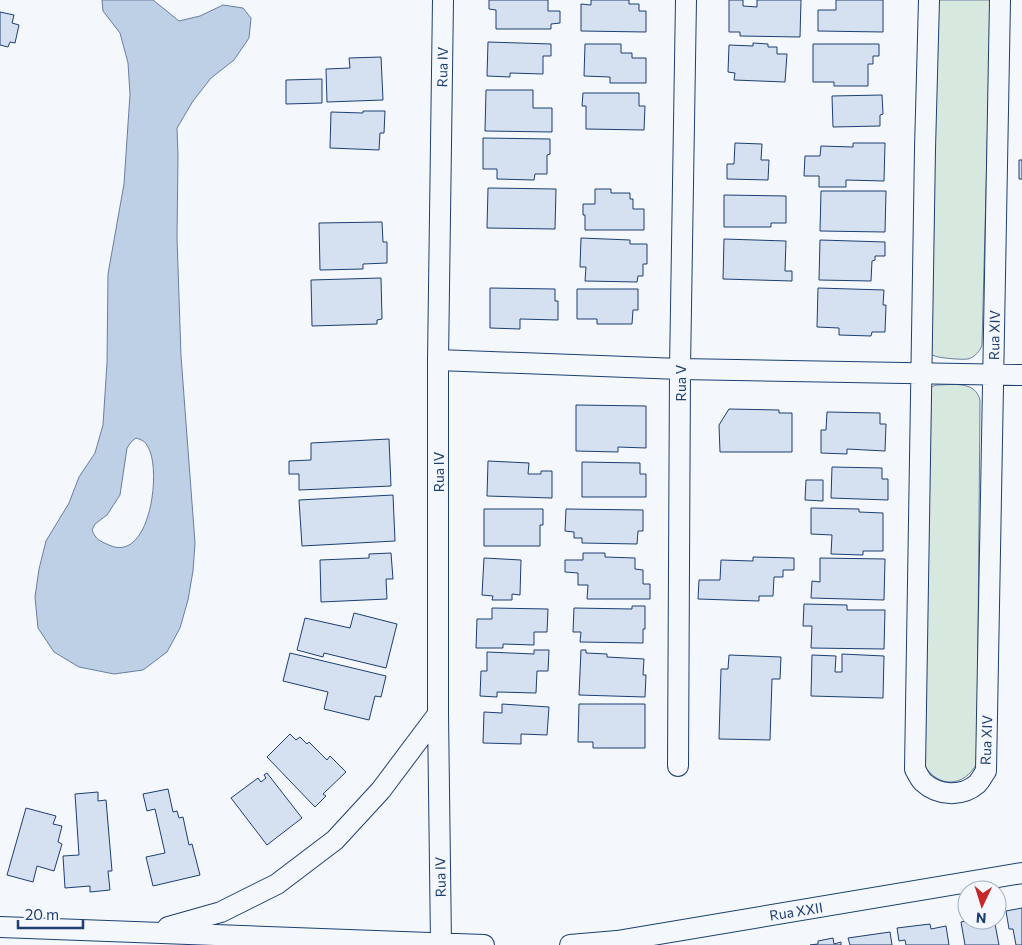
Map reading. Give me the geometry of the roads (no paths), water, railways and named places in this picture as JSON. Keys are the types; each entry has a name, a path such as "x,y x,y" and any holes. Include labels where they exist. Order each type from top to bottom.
{"street":[{"name":"Rua IV","path":"441,943 438,714 438,360 443,0"},
{"name":"Rua V","path":"678,766 680,369 686,0"},
{"name":"Rua XIV","path":"929,0 915,769 923,782 935,790 950,794 965,791 978,783 986,771 1000,0"},
{"path":"438,360 680,369 1022,375"},
{"path":"151,932 220,912 276,884 336,840 381,790 438,714"},
{"name":"Rua XXII","path":"570,945 618,942 1022,874"},
{"path":"5,925 484,945"}],"water":[{"path":"102,0 153,0 179,21 200,16 223,5 243,8 251,18 249,38 234,60 211,78 193,101 177,128 177,238 181,356 195,543 188,600 180,628 167,652 143,670 114,674 79,667 54,652 38,628 35,597 46,541 69,503 79,477 95,453 103,425 107,363 108,274 124,184 130,94 128,63 120,33 103,11","holes":["136,438 147,445 152,459 154,475 153,493 149,512 143,528 134,541 123,547 109,545 99,540 92,530 95,524 107,515 120,495 127,448"]}]}
